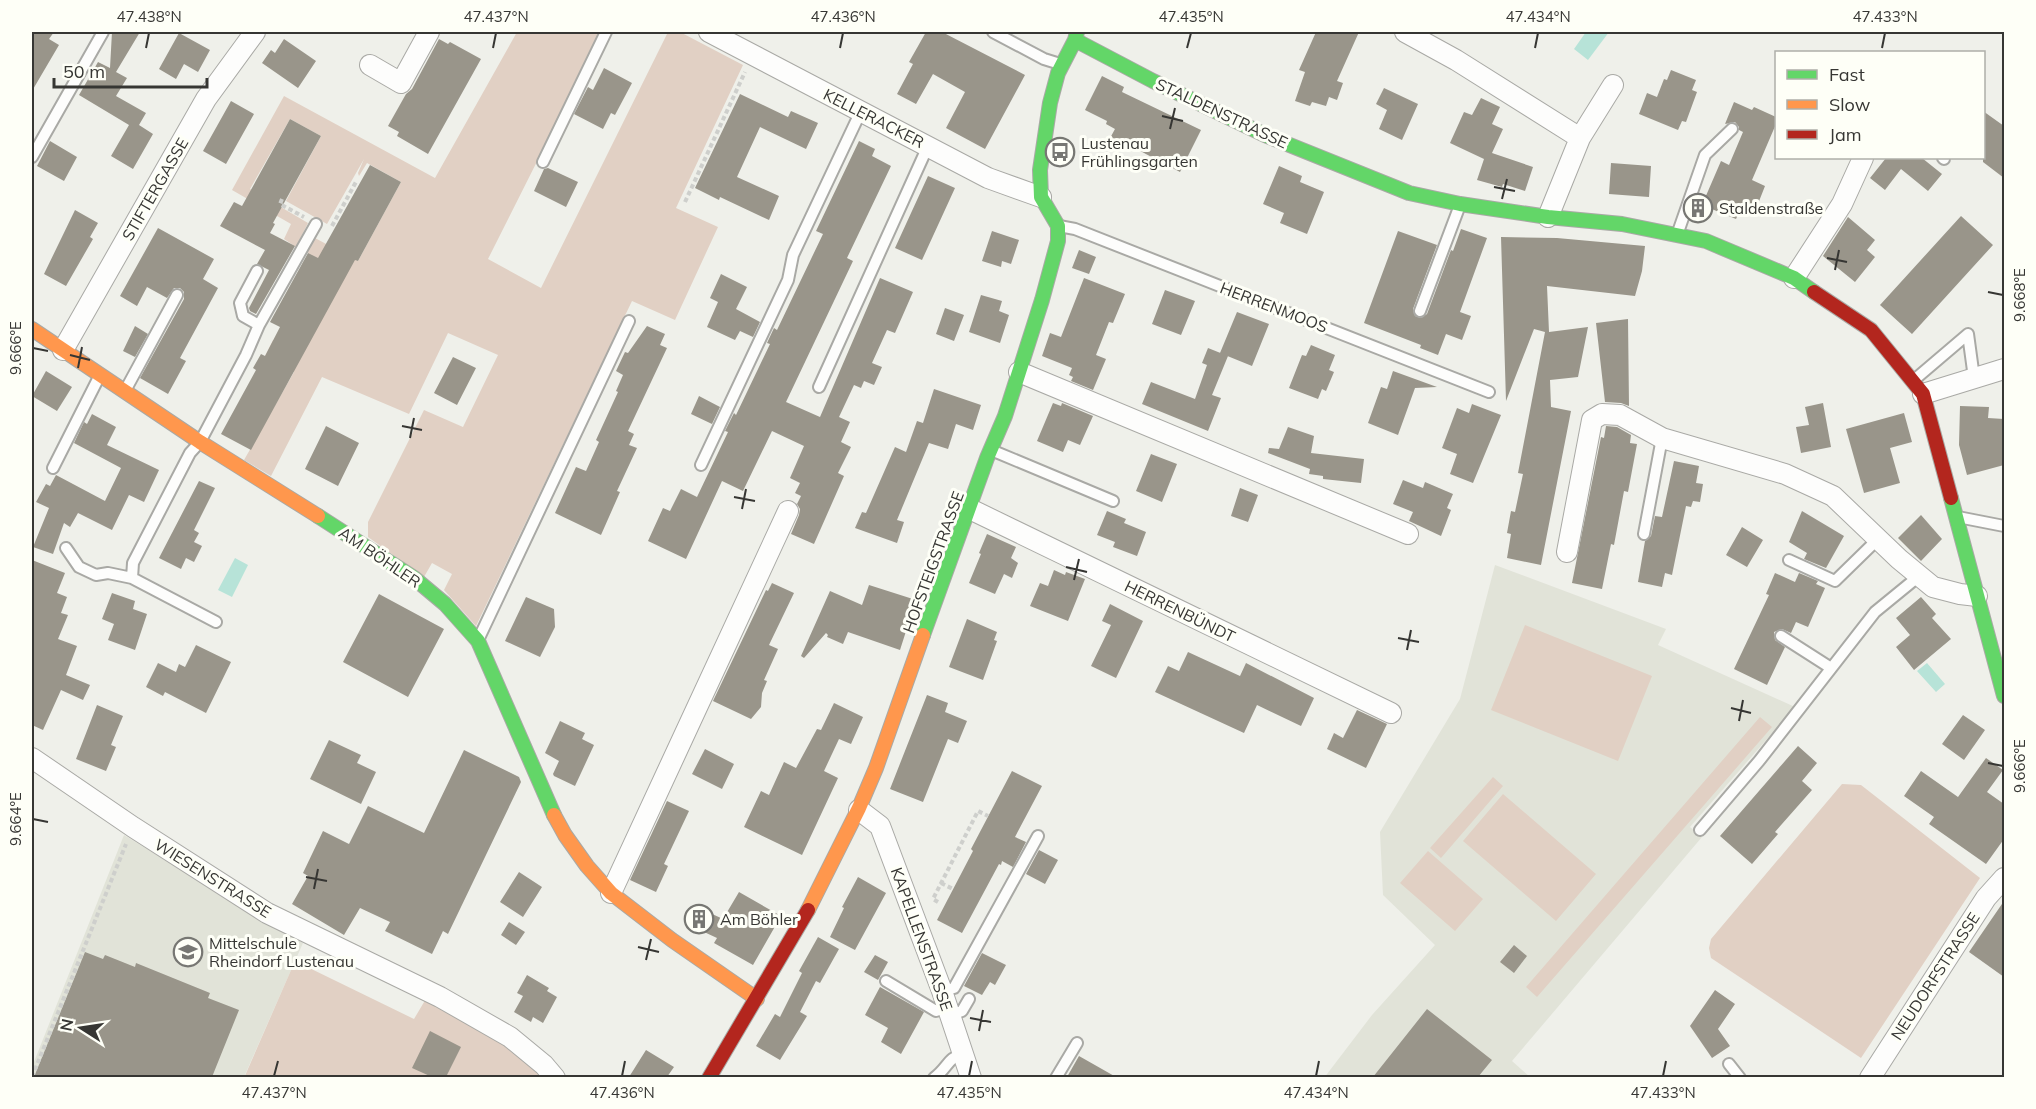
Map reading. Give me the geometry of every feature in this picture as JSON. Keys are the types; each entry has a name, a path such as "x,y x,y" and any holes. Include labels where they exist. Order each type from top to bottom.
{"street":[{"name":"STIFTERGASSE","path":"63,350 206,99 255,32"},
{"path":"370,65 402,83 429,32"},
{"name":"KELLERACKER","path":"709,32 988,178 1041,197"},
{"path":"1405,32 1456,60 1580,138"},
{"path":"1058,226 1041,197 1040,170 1050,103 1058,74 1076,36"},
{"name":"STALDENSTRASSE","path":"1076,36 1153,81 1265,135 1409,193 1548,218 1622,224 1706,241 1794,278 1871,330 1917,387 1977,596 1994,634 2004,696"},
{"path":"1548,218 1580,138 1613,85"},
{"path":"1794,278 1842,204 1863,159"},
{"name":"HOFSTEIGSTRASSE","path":"710,1077 758,999 859,810 1020,372 1058,240 1058,226"},
{"name":"AM BÖHLER","path":"32,329 200,442 383,557 445,604 478,641 549,806 587,866 611,893 672,940 758,999"},
{"path":"1917,387 1974,378 2004,369"},
{"path":"1020,372 1408,534"},
{"path":"1567,552 1592,420 1602,414 1620,415 1662,438 1785,474 1833,496 1933,587 1977,596"},
{"name":"HERRENBÜNDT","path":"969,509 1390,713"},
{"path":"611,893 788,511"},
{"name":"WIESENSTRASSE","path":"32,758 132,827 267,913 440,997 510,1036 555,1077"},
{"name":"KAPELLENSTRASSE","path":"859,810 880,826 947,1004 964,1053 967,1076"},
{"name":"NEUDORFSTRASSE","path":"1870,1077 1986,898 2004,878"}],"lane":[{"path":"32,157 103,32"},
{"path":"543,162 606,32"},
{"path":"993,32 1044,59 1063,65"},
{"path":"701,465 788,280 793,255 861,111"},
{"path":"1677,235 1705,155 1732,129"},
{"path":"819,387 928,146"},
{"path":"1420,311 1460,204"},
{"name":"HERRENMOOS","path":"1058,226 1075,229 1489,392"},
{"path":"132,578 133,562 190,453 200,442 246,355 259,325 314,227"},
{"path":"257,271 240,303 243,316 259,325"},
{"path":"124,392 177,294"},
{"path":"478,641 629,321"},
{"path":"1917,387 1968,333 1974,378"},
{"path":"53,468 100,376"},
{"path":"1644,534 1662,438"},
{"path":"991,449 1113,501"},
{"path":"1955,516 2004,526"},
{"path":"1789,560 1835,581 1878,539"},
{"path":"66,548 79,567 96,575 108,573 132,578 216,622"},
{"path":"1700,830 1759,761 1875,612 1919,576"},
{"path":"1780,636 1831,668"},
{"path":"886,981 936,1011 947,1004 1038,836"},
{"path":"947,1004 962,1011 969,999"},
{"path":"1056,1077 1077,1043"},
{"path":"934,1077 954,1056 964,1053"},
{"path":"1729,1064 1740,1077"}],"path":[{"path":"685,202 753,55"},
{"path":"282,199 280,204 326,237 357,180"},
{"path":"938,902 933,899 978,811 988,816"},
{"path":"32,1077 132,827"},
{"path":"941,883 953,889"}],"shaded area":[{"path":"517,32 602,32 488,259 541,288 668,32 680,32 743,65 676,208 718,227 675,320 632,301 476,626 444,590 452,574 432,563 424,577 368,537 368,522 424,410 463,427 498,355 448,333 409,414 322,377 271,476 244,460 294,372 265,356 273,340 302,356 313,259 307,252 315,238 358,261 401,182 367,163 359,176 358,173 364,159 327,224 286,201 321,136 290,119 250,189 308,223 296,247 284,239 291,224 232,190 284,96 435,178"},
{"path":"1495,565 1666,629 1658,645 1795,707 1690,827 1702,837 1512,1061 1530,1077 1324,1078 1372,1015 1435,945 1383,895 1380,832 1460,699"},
{"path":"1525,625 1652,676 1618,761 1491,710"},
{"path":"1760,717 1772,727 1537,997 1526,987"},
{"path":"1493,777 1503,786 1441,858 1430,848"},
{"path":"1842,784 1861,785 1980,878 1861,1058 1711,958 1709,948 1711,939"},
{"path":"1503,794 1596,874 1556,921 1463,841"},
{"name":"Mittelschule Rheindorf Lustenau","path":"124,835 303,943 244,1077 32,1077 32,1067"},
{"path":"1428,851 1483,899 1455,931 1400,883"},
{"path":"295,961 414,1019 430,992 555,1078 244,1078"}],"water":[{"path":"1586,32 1609,32 1588,60 1574,49"},
{"path":"235,558 248,565 232,597 218,590"},
{"path":"1927,663 1945,684 1936,692 1917,671"}],"building":[{"path":"32,32 54,32 49,39 59,45 32,91"},
{"path":"112,32 140,32 116,72 127,78 116,96 146,113 139,125 153,134 133,169 111,156 129,125 79,95 98,62 110,68"},
{"path":"926,32 942,32 1025,75 985,149 946,128 965,92 933,74 916,104 897,94 913,64 909,62"},
{"path":"1316,32 1359,32 1337,81 1343,83 1337,100 1329,97 1326,106 1312,102 1310,106 1295,101 1305,72 1299,70"},
{"path":"179,33 210,50 198,72 184,64 176,79 159,69"},
{"path":"284,39 316,61 298,88 262,63 271,50 275,53"},
{"path":"439,39 448,44 450,42 481,59 428,154 397,136 399,132 388,126 406,94 412,89"},
{"path":"604,68 632,83 615,115 611,113 603,129 574,114 588,87 593,90"},
{"path":"1671,70 1696,80 1692,90 1697,92 1686,122 1682,121 1678,130 1639,114 1647,93 1657,97 1664,79 1667,80"},
{"path":"1102,76 1124,87 1122,92 1201,130 1180,172 1127,144 1125,148 1109,140 1115,129 1106,124 1107,121 1085,110"},
{"path":"1384,88 1418,104 1402,140 1379,129 1387,110 1376,104"},
{"path":"740,94 788,117 791,111 818,123 806,149 760,127 737,177 779,196 769,220 695,188"},
{"path":"1481,98 1500,107 1492,124 1503,129 1492,153 1533,167 1525,191 1503,184 1502,187 1477,180 1484,159 1450,143 1464,112 1472,115"},
{"path":"231,101 254,114 226,164 203,151"},
{"path":"1734,102 1752,110 1754,107 1775,117 1775,126 1752,180 1765,186 1754,214 1741,208 1736,219 1702,205 1721,161 1729,165 1743,132 1739,130 1735,122 1725,124"},
{"path":"1985,112 2004,126 2004,178 1983,162 1985,159"},
{"path":"290,119 321,136 273,223 275,224 270,233 295,246 256,314 249,308 269,270 257,264 265,250 220,226 234,202 242,206"},
{"path":"50,141 77,157 64,181 37,166"},
{"path":"859,141 875,149 872,156 891,166 847,258 853,261 786,402 820,417 880,278 913,292 895,333 887,330 872,363 882,367 874,385 864,381 861,388 854,385 839,417 850,422 841,442 851,447 838,473 844,476 814,544 791,534 799,515 800,509 797,504 801,496 795,493 800,483 790,478 804,446 772,431 743,491 722,481 686,559 648,541 663,508 670,511 681,489 697,497 728,432 725,431 734,413 736,415 770,344 767,343 774,328 777,330 823,234 816,231"},
{"path":"1885,159 1923,159 1942,174 1928,191 1901,169 1885,190 1870,178"},
{"path":"1611,163 1651,166 1649,197 1609,194"},
{"path":"370,165 401,182 358,261 355,260 251,450 221,434 256,370 253,368 261,354 265,356 280,327 270,322 308,253 318,258"},
{"path":"1279,166 1302,176 1300,182 1324,192 1307,234 1280,223 1284,213 1263,204"},
{"path":"548,168 578,182 566,207 534,191 544,169"},
{"path":"928,176 955,188 922,260 895,248"},
{"path":"75,210 98,223 90,237 93,239 66,286 44,274"},
{"path":"1961,216 1993,245 1912,334 1880,305"},
{"path":"1848,217 1875,240 1867,250 1875,257 1855,282 1823,256"},
{"path":"158,228 214,259 203,279 218,288 180,358 186,361 168,394 140,378 184,299 184,292 180,288 174,288 167,298 147,287 137,306 120,296"},
{"path":"1461,229 1487,238 1460,312 1471,316 1462,340 1446,334 1438,355 1420,348 1421,345 1364,323 1398,231 1437,245 1413,309 1415,316 1421,318 1427,314"},
{"path":"992,231 1019,240 1011,264 1002,261 1001,267 982,261"},
{"path":"1501,237 1557,238 1645,246 1642,271 1635,296 1547,286 1549,332 1588,327 1578,377 1550,380 1551,407 1571,411 1541,565 1507,558 1511,534 1507,533 1511,511 1515,512 1523,474 1518,473 1545,332 1534,329 1506,401"},
{"path":"1079,250 1096,257 1089,274 1072,268"},
{"path":"721,274 747,287 736,309 760,322 753,337 740,331 735,340 707,327 718,302 710,298"},
{"path":"1084,278 1125,294 1113,323 1109,322 1096,355 1106,359 1093,390 1071,381 1073,377 1069,375 1072,368 1042,356 1050,333 1061,337"},
{"path":"1165,290 1195,301 1181,335 1152,324"},
{"path":"981,295 1002,301 999,311 1009,315 1000,343 969,332"},
{"path":"945,308 964,315 954,341 936,334"},
{"path":"1237,312 1269,324 1252,366 1220,353"},
{"path":"1628,319 1629,406 1605,402 1596,323"},
{"path":"135,326 148,334 135,357 123,351"},
{"path":"647,326 665,334 660,345 667,348 628,431 634,434 629,445 637,448 617,491 620,492 601,535 555,513 576,467 586,471 599,442 596,440 618,392 616,391 623,375 616,371 625,352 628,353"},
{"path":"1311,345 1335,355 1329,370 1334,372 1326,391 1322,389 1318,399 1289,388 1302,355 1306,356"},
{"path":"1208,348 1228,356 1212,395 1221,398 1208,431 1142,404 1151,382 1195,399 1207,365 1202,363"},
{"path":"453,357 476,368 457,405 434,393"},
{"path":"46,371 72,387 57,411 32,396"},
{"path":"1393,371 1437,387 1415,388 1398,435 1368,423 1381,387 1387,389"},
{"path":"934,389 981,405 973,430 956,424 948,449 929,443 897,520 904,522 897,543 855,528 862,512 866,513 895,447 906,452 917,421 923,423"},
{"path":"699,396 720,407 712,424 691,414"},
{"path":"1053,403 1061,406 1062,403 1093,416 1080,445 1068,440 1063,452 1037,441"},
{"path":"1823,403 1831,447 1801,453 1796,427 1809,425 1805,407"},
{"path":"1472,404 1501,415 1473,483 1450,474 1457,454 1442,448 1457,408 1469,413"},
{"path":"1960,406 1989,407 1988,418 2004,419 2004,465 1967,475 1959,445"},
{"path":"1904,413 1912,442 1890,448 1900,483 1864,493 1846,429"},
{"path":"92,414 116,427 107,445 159,470 144,502 129,495 112,530 78,513 70,527 64,523 53,554 33,547 49,508 36,502 46,484 50,486 56,475 105,501 121,468 74,443 84,422 87,424"},
{"path":"326,426 359,443 338,486 305,469"},
{"path":"1606,426 1617,427 1631,435 1630,443 1637,444 1628,492 1624,491 1614,545 1611,544 1602,589 1572,583 1601,437 1604,438"},
{"path":"1288,427 1314,436 1311,453 1364,459 1361,483 1323,479 1323,476 1309,474 1310,469 1268,453 1269,448 1279,449"},
{"path":"1151,454 1177,464 1162,502 1136,491"},
{"path":"1674,461 1699,466 1696,483 1703,484 1700,502 1693,501 1691,507 1686,506 1672,575 1665,573 1662,587 1638,582 1645,541 1651,536 1655,516 1662,517"},
{"path":"1403,480 1423,488 1425,482 1453,494 1447,508 1451,510 1441,536 1409,521 1413,512 1393,504"},
{"path":"199,481 215,488 194,530 199,533 194,542 202,546 194,562 186,558 181,569 159,558"},
{"path":"1240,488 1258,495 1248,522 1231,516"},
{"path":"1107,511 1126,519 1124,523 1146,532 1137,556 1113,547 1115,542 1097,535"},
{"path":"1802,511 1844,536 1826,568 1804,559 1807,553 1789,542"},
{"path":"1921,515 1942,539 1921,561 1898,538"},
{"path":"1742,527 1763,540 1747,567 1726,555"},
{"path":"987,534 1016,547 1011,558 1018,563 1012,578 1004,574 995,594 969,583"},
{"path":"32,560 65,573 57,593 67,597 61,613 68,615 58,639 77,646 66,675 90,685 83,700 61,690 43,730 32,725"},
{"path":"1054,570 1085,579 1068,621 1030,606 1040,583 1048,586"},
{"path":"1775,573 1795,582 1799,573 1818,581 1816,584 1825,588 1808,627 1796,622 1791,633 1782,629 1774,632 1775,640 1785,647 1767,685 1734,669 1769,595 1766,594"},
{"path":"772,583 794,593 769,645 778,649 764,680 767,681 762,693 761,707 751,719 713,701 766,590 768,591"},
{"path":"869,585 916,600 900,650 848,632 843,644 827,637 826,633 804,658 801,656 830,591 862,605"},
{"path":"112,593 135,601 133,609 147,614 135,650 108,640 114,624 102,619"},
{"path":"379,594 444,629 408,697 343,662"},
{"path":"526,597 554,609 555,627 540,657 505,641"},
{"path":"1921,597 1936,614 1932,618 1951,639 1914,670 1896,647 1910,635 1896,618"},
{"path":"1110,604 1143,621 1116,678 1091,666 1111,625 1102,621"},
{"path":"967,619 997,632 994,640 997,641 983,680 949,667"},
{"path":"196,645 231,662 206,713 165,692 163,696 146,687 158,663 176,672 179,664 185,667"},
{"path":"1188,652 1240,676 1246,663 1314,698 1301,726 1257,705 1244,733 1155,692 1168,666 1179,671"},
{"path":"927,695 948,703 945,712 967,721 958,743 948,739 923,802 890,789"},
{"path":"834,703 863,717 851,744 839,739 824,771 838,778 802,855 744,827 761,791 769,795 784,762 796,768 817,729 821,730"},
{"path":"97,705 123,716 111,745 116,747 106,771 76,759"},
{"path":"1357,710 1387,724 1366,768 1327,749 1334,733 1343,738"},
{"path":"1963,715 1985,730 1964,760 1942,744"},
{"path":"560,721 585,733 582,739 594,745 575,786 554,776 559,761 545,753"},
{"path":"329,740 361,755 357,763 376,772 361,804 310,779"},
{"path":"1798,746 1817,763 1802,781 1812,790 1775,832 1778,834 1752,864 1720,836"},
{"path":"705,749 734,764 722,789 692,774"},
{"path":"464,750 519,777 521,782 448,934 443,931 432,954 385,931 390,922 360,908 344,935 292,904 308,876 303,873 323,831 349,844 368,806 424,833"},
{"path":"1986,758 2003,770 1987,792 2004,804 2004,839 1986,864 1929,824 1934,817 1904,796 1921,771 1958,797"},
{"path":"1012,771 1042,786 1015,837 1026,842 1013,867 1002,861 1001,865 999,864 962,933 937,920"},
{"path":"667,801 689,811 664,864 668,866 656,892 630,880"},
{"path":"1039,850 1058,860 1045,884 1026,874"},
{"path":"519,872 542,887 523,917 500,902"},
{"path":"858,877 886,893 855,950 830,937 844,908 842,907"},
{"path":"739,892 781,916 753,965 714,943 717,938 689,925 697,907 723,919"},
{"path":"2004,901 2004,977 1969,952"},
{"path":"509,922 525,932 516,945 501,935"},
{"path":"818,937 839,949 820,983 816,981 800,1012 807,1016 780,1060 756,1046 775,1014 780,1017 802,973 799,971"},
{"path":"1514,945 1527,956 1514,973 1500,962"},
{"path":"85,952 103,959 105,955 135,967 136,963 210,993 208,998 239,1010 212,1077 34,1077"},
{"path":"982,953 1006,965 995,985 990,982 982,995 964,986"},
{"path":"875,955 888,962 878,980 864,972"},
{"path":"527,975 549,988 547,991 557,997 543,1023 533,1017 531,1022 514,1012 523,996 517,993"},
{"path":"880,987 924,1012 901,1054 881,1042 888,1028 865,1015"},
{"path":"1715,990 1735,1004 1718,1029 1730,1046 1712,1058 1690,1026"},
{"path":"1427,1009 1492,1060 1478,1077 1373,1077"},
{"path":"430,1031 461,1047 446,1077 432,1077 412,1068"},
{"path":"646,1050 674,1067 667,1077 629,1077"},
{"path":"1079,1056 1116,1077 1067,1077"}],"traffic: fast":[{"path":"923,635 987,458 1005,416 1058,241 1058,226 1041,197 1040,170 1050,103 1058,73 1077,32"},
{"path":"1075,40 1265,135 1409,193 1460,204 1548,217 1622,224 1706,241 1794,278 1814,292"},
{"path":"1951,498 2004,696"},
{"path":"318,516 414,578 445,604 478,641 554,815"}],"traffic: slow":[{"path":"32,329 200,442 318,516"},
{"path":"808,910 859,808 876,768 923,635"},
{"path":"554,815 587,866 611,893 672,940 757,999"}],"traffic: jam":[{"path":"1814,292 1871,330 1923,394 1951,498"},
{"path":"709,1078 808,910"}],"place":[{"name":"Lustenau Frühlingsgarten","path":"1060,152"},
{"name":"Staldenstraße","path":"1698,208"},
{"name":"Am Böhler","path":"699,919"},
{"name":"Mittelschule Rheindorf Lustenau","path":"188,952"}]}
